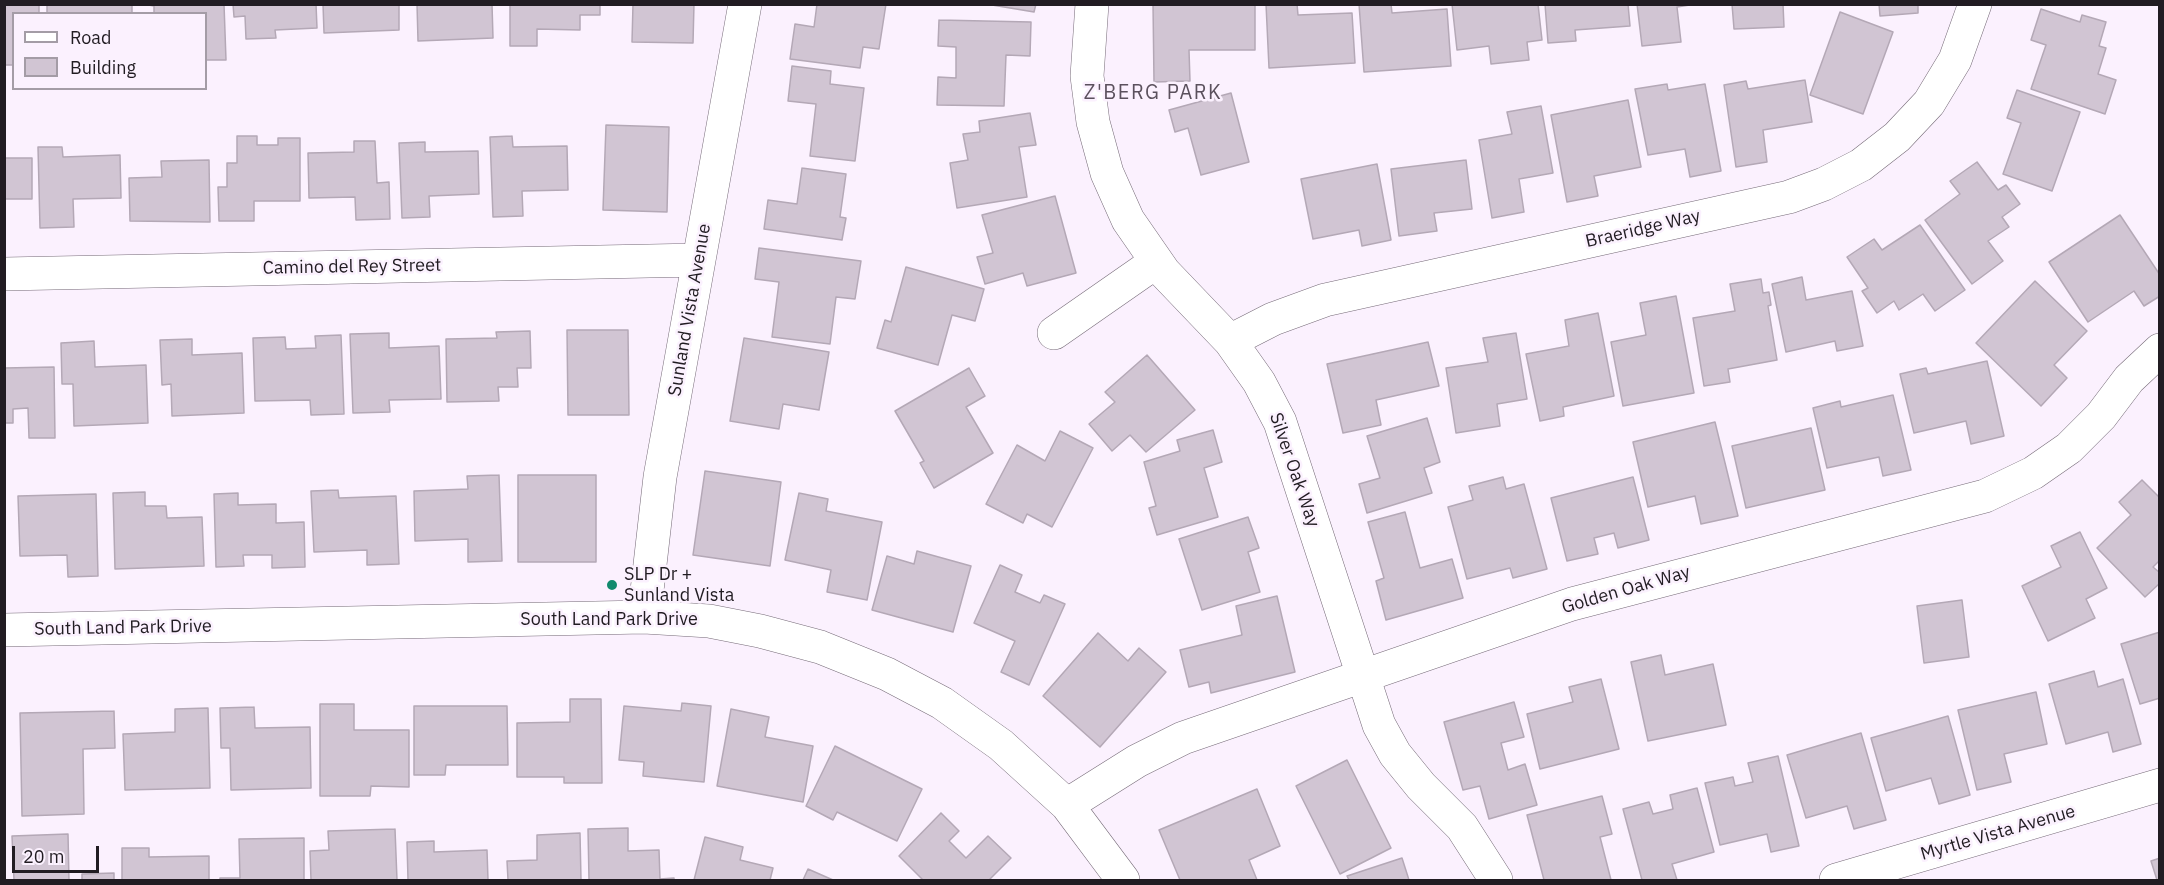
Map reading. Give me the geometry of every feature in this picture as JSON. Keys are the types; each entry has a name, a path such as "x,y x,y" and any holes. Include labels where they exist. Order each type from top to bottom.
{"street":[{"name":"Sunland Vista Avenue","path":"644,617 660,477 745,4"},
{"name":"Silver Oak Way","path":"1092,4 1087,76 1093,122 1107,173 1128,220 1156,262 1230,340 1259,382 1280,422 1362,676"},
{"name":"Braeridge Way","path":"1230,340 1273,319 1325,300 1789,197 1824,184 1861,165 1897,137 1929,103 1956,60 1975,4"},
{"name":"Camino del Rey Street","path":"4,274 699,260"},
{"path":"1054,333 1156,262"},
{"name":"Golden Oak Way","path":"1067,805 1137,761 1183,738 1362,676 1591,599 1985,496 2033,473 2069,448 2101,416 2129,380 2160,350"},
{"name":"South Land Park Drive","path":"4,630 644,617 709,621 760,630 820,647 887,674 942,703 1001,745 1067,805 1124,880"},
{"path":"1362,676 1379,725 1395,754 1421,786 1462,826 1496,880"},
{"name":"Myrtle Vista Avenue","path":"1836,880 2160,785"}],"building":[{"path":"5,4 39,4 39,12 12,12 12,65 4,65"},
{"path":"132,4 132,12 47,12 47,5"},
{"path":"143,4 224,4 226,60 207,60 207,12 154,12 154,6"},
{"path":"233,4 316,4 317,28 275,30 276,38 246,39 245,16 234,17"},
{"path":"323,4 399,4 399,30 324,33"},
{"path":"417,4 492,4 493,38 418,41"},
{"path":"510,4 600,4 600,15 580,15 580,30 537,29 537,46 510,46"},
{"path":"633,4 694,4 693,43 632,42"},
{"path":"817,4 886,4 879,49 863,47 860,68 790,59 795,24 814,27"},
{"path":"986,4 1036,4 1034,12"},
{"path":"1153,4 1255,4 1255,50 1189,50 1190,81 1154,82"},
{"path":"1266,4 1297,4 1298,15 1352,13 1355,63 1269,68"},
{"path":"1359,4 1391,4 1392,13 1447,9 1451,66 1364,72"},
{"path":"1452,4 1538,4 1542,40 1527,42 1529,60 1491,64 1489,46 1457,50"},
{"path":"1545,4 1628,4 1630,26 1575,30 1576,41 1548,43"},
{"path":"1637,4 1696,4 1677,7 1681,42 1642,46"},
{"path":"1732,4 1783,4 1784,27 1734,29"},
{"path":"1879,4 1918,4 1918,13 1880,16"},
{"path":"2041,9 2080,22 2082,15 2106,22 2099,46 2106,48 2098,74 2116,80 2105,114 2031,89 2046,45 2031,40"},
{"path":"1840,12 1893,32 1863,114 1810,95"},
{"path":"939,20 1031,22 1030,56 1006,55 1004,106 937,105 938,77 956,78 956,47 938,46"},
{"path":"792,66 831,71 830,84 864,88 855,161 810,156 816,104 788,101"},
{"path":"1805,80 1812,122 1763,130 1767,162 1736,167 1724,85 1746,81 1748,89"},
{"path":"1667,84 1668,90 1705,84 1721,171 1690,177 1685,149 1648,155 1635,89"},
{"path":"2017,90 2080,112 2052,191 2003,174 2021,123 2007,118"},
{"path":"1231,93 1249,162 1201,175 1188,128 1175,132 1169,110"},
{"path":"1628,100 1641,167 1594,176 1598,196 1567,202 1551,115"},
{"path":"1541,106 1553,173 1519,179 1524,212 1492,218 1479,140 1512,134 1507,112"},
{"path":"1030,113 1036,145 1019,147 1027,197 957,208 950,163 968,160 963,134 980,132 979,121"},
{"path":"606,125 669,127 667,212 603,210"},
{"path":"237,136 257,136 257,145 278,145 278,138 300,138 300,201 254,201 254,221 219,221 218,187 227,187 227,163 237,163"},
{"path":"512,136 513,147 567,146 568,190 522,191 523,216 493,217 490,137"},
{"path":"354,141 375,141 377,183 389,182 390,219 356,220 355,197 309,198 308,153 354,152"},
{"path":"425,142 425,152 478,151 479,194 429,196 430,217 402,218 399,143"},
{"path":"38,147 62,147 63,157 120,155 121,198 73,199 74,227 40,228"},
{"path":"4,158 32,158 32,199 4,199"},
{"path":"209,160 210,222 130,221 129,178 162,177 161,161"},
{"path":"1466,160 1472,209 1434,213 1437,231 1399,236 1391,169"},
{"path":"1977,162 1998,190 2006,185 2020,204 2002,217 2009,227 1988,241 2003,261 1972,284 1925,220 1960,194 1950,181"},
{"path":"1377,164 1391,240 1362,246 1359,230 1313,239 1301,179"},
{"path":"802,168 846,174 840,217 846,218 842,240 764,229 768,200 797,204"},
{"path":"1055,196 1076,273 1027,286 1023,273 985,284 977,257 993,253 982,215"},
{"path":"2120,215 2160,275 2160,296 2144,306 2134,291 2088,322 2049,262"},
{"path":"1920,225 1965,290 1935,311 1923,294 1899,310 1894,301 1877,313 1862,291 1868,288 1847,257 1874,239 1882,250"},
{"path":"759,248 861,261 855,299 836,297 830,344 772,337 779,282 755,279"},
{"path":"906,267 984,289 975,321 952,315 938,365 877,348 885,320 891,322"},
{"path":"1802,277 1806,300 1852,291 1863,346 1837,351 1835,341 1786,352 1772,284"},
{"path":"1761,279 1763,293 1769,292 1771,305 1768,306 1777,360 1728,369 1730,382 1704,386 1693,318 1735,311 1730,284"},
{"path":"2035,281 2087,331 2054,365 2067,378 2041,406 1976,343"},
{"path":"1676,296 1694,393 1623,406 1611,342 1646,335 1640,303"},
{"path":"1598,313 1614,396 1563,407 1564,416 1540,421 1526,354 1569,346 1565,320"},
{"path":"567,330 628,330 629,415 568,415"},
{"path":"530,331 531,368 517,368 518,387 498,387 499,401 447,402 446,339 497,338 496,332"},
{"path":"389,333 389,348 439,346 441,399 389,400 390,412 353,413 350,334"},
{"path":"1516,333 1527,399 1497,404 1500,426 1456,433 1446,368 1488,362 1483,338"},
{"path":"341,335 344,414 311,415 310,400 255,401 253,338 285,337 286,349 316,348 315,336"},
{"path":"744,338 829,352 819,410 783,404 779,429 730,421"},
{"path":"192,339 192,355 242,353 244,413 172,416 171,384 162,385 160,340"},
{"path":"94,341 95,367 146,365 148,423 74,426 73,384 62,384 61,343"},
{"path":"1428,342 1439,386 1376,400 1381,425 1343,433 1327,364"},
{"path":"1147,355 1195,410 1146,452 1130,435 1112,451 1089,424 1115,402 1105,392"},
{"path":"1987,361 2004,436 1971,444 1966,421 1914,433 1900,374 1926,368 1928,374"},
{"path":"54,367 55,438 29,438 28,408 13,409 13,423 4,423 4,368"},
{"path":"969,368 985,396 966,407 993,453 934,488 920,463 924,461 895,411"},
{"path":"1893,395 1911,470 1883,476 1879,457 1827,468 1813,408 1840,401 1841,407"},
{"path":"1427,418 1440,462 1424,468 1432,493 1367,513 1359,484 1380,478 1367,436"},
{"path":"1715,422 1738,516 1701,524 1695,496 1648,507 1633,442"},
{"path":"1811,428 1825,490 1746,508 1732,446"},
{"path":"1213,430 1222,462 1204,468 1218,517 1157,535 1149,508 1156,506 1144,462 1180,451 1177,440"},
{"path":"1060,431 1093,448 1052,527 1027,514 1023,523 986,504 1017,445 1045,461"},
{"path":"705,471 781,482 770,566 693,555"},
{"path":"499,475 502,561 468,562 468,539 415,541 414,491 468,489 467,476"},
{"path":"518,475 596,475 596,562 518,562"},
{"path":"1503,477 1506,489 1524,484 1547,569 1513,578 1510,568 1467,579 1448,507 1473,500 1469,486"},
{"path":"1633,477 1649,540 1618,548 1614,533 1594,538 1598,554 1567,561 1551,498"},
{"path":"2142,480 2160,498 2160,560 2153,567 2160,573 2160,583 2145,597 2097,548 2131,515 2119,502"},
{"path":"338,490 339,498 396,496 399,564 367,565 367,550 314,552 311,491"},
{"path":"145,492 145,506 166,506 167,518 202,517 204,566 115,569 113,493"},
{"path":"238,493 238,505 276,504 276,523 304,522 305,567 272,568 272,555 243,555 244,566 216,567 214,494"},
{"path":"799,493 828,499 826,511 882,522 867,600 827,592 831,570 785,560"},
{"path":"96,494 98,576 68,577 67,555 20,556 18,496"},
{"path":"1405,512 1420,568 1452,559 1463,598 1386,620 1376,581 1384,578 1368,522"},
{"path":"1248,517 1259,548 1248,552 1260,592 1202,610 1179,539"},
{"path":"2080,532 2107,588 2086,599 2095,618 2048,641 2022,586 2061,567 2051,546"},
{"path":"917,551 971,566 953,632 872,610 887,556 914,564"},
{"path":"1000,565 1022,575 1015,592 1040,603 1044,595 1065,604 1029,685 1001,672 1015,641 974,623"},
{"path":"1277,596 1295,672 1211,693 1209,682 1189,687 1180,650 1242,635 1236,606"},
{"path":"1962,600 1969,657 1924,663 1917,606"},
{"path":"2160,632 2160,698 2140,704 2121,644"},
{"path":"1098,633 1128,661 1139,648 1166,672 1100,747 1043,696"},
{"path":"1661,655 1665,675 1713,664 1726,725 1648,741 1631,662"},
{"path":"2094,671 2098,687 2123,679 2141,744 2113,752 2108,732 2066,744 2049,684"},
{"path":"1601,679 1619,749 1540,769 1527,714 1573,702 1569,687"},
{"path":"2036,692 2047,744 2004,754 2011,782 1977,790 1958,710"},
{"path":"570,699 601,699 602,783 564,783 564,777 517,777 517,723 570,722"},
{"path":"1514,702 1524,737 1501,743 1508,770 1525,764 1537,805 1489,819 1480,786 1463,790 1444,722"},
{"path":"682,703 711,706 704,782 643,776 644,762 619,760 624,706 681,711"},
{"path":"320,704 354,704 354,730 409,730 409,787 371,786 370,796 320,796"},
{"path":"414,706 507,706 508,765 446,765 445,775 414,775"},
{"path":"254,707 255,728 310,727 311,788 231,790 230,748 221,748 220,708"},
{"path":"208,708 210,788 125,790 123,734 175,732 175,709"},
{"path":"731,709 769,717 765,737 813,746 803,802 717,786"},
{"path":"114,711 115,748 83,749 84,814 22,816 20,713"},
{"path":"1948,716 1970,795 1939,804 1931,778 1886,791 1871,738"},
{"path":"1861,733 1886,820 1854,829 1847,806 1806,818 1787,755"},
{"path":"835,746 922,789 897,841 837,812 833,820 806,806"},
{"path":"1778,756 1799,846 1771,852 1767,834 1720,845 1705,783 1733,777 1735,786 1753,782 1748,763"},
{"path":"1347,760 1391,848 1340,874 1296,786"},
{"path":"1697,788 1714,852 1672,864 1677,880 1642,880 1623,809 1649,802 1653,814 1673,809 1670,795"},
{"path":"1257,789 1280,846 1249,860 1257,880 1180,880 1159,830"},
{"path":"1602,796 1612,834 1600,837 1611,880 1544,880 1527,815"},
{"path":"941,813 959,831 949,841 966,858 988,836 1011,858 989,880 923,880 899,856"},
{"path":"628,828 628,851 659,850 660,879 674,878 674,880 589,880 588,829"},
{"path":"395,829 397,880 311,880 310,851 329,850 328,831"},
{"path":"580,833 581,880 508,880 507,861 537,860 537,835"},
{"path":"68,834 69,880 14,880 12,836"},
{"path":"705,837 743,847 740,860 773,868 770,880 694,880"},
{"path":"304,838 304,880 220,880 220,878 240,878 239,839"},
{"path":"434,841 434,852 487,850 488,880 408,880 407,842"},
{"path":"122,848 149,848 149,857 209,856 209,880 122,880"},
{"path":"1402,858 1409,880 1349,880 1347,876"},
{"path":"2160,858 2160,880 2157,880 2151,861"},
{"path":"808,869 833,880 803,880"},
{"path":"114,873 114,880 82,880 82,874"}],"place":[{"name":"SLP Dr + Sunland Vista","path":"612,585"}],"district":[{"name":"Z'BERG PARK","path":"1153,93"}]}
